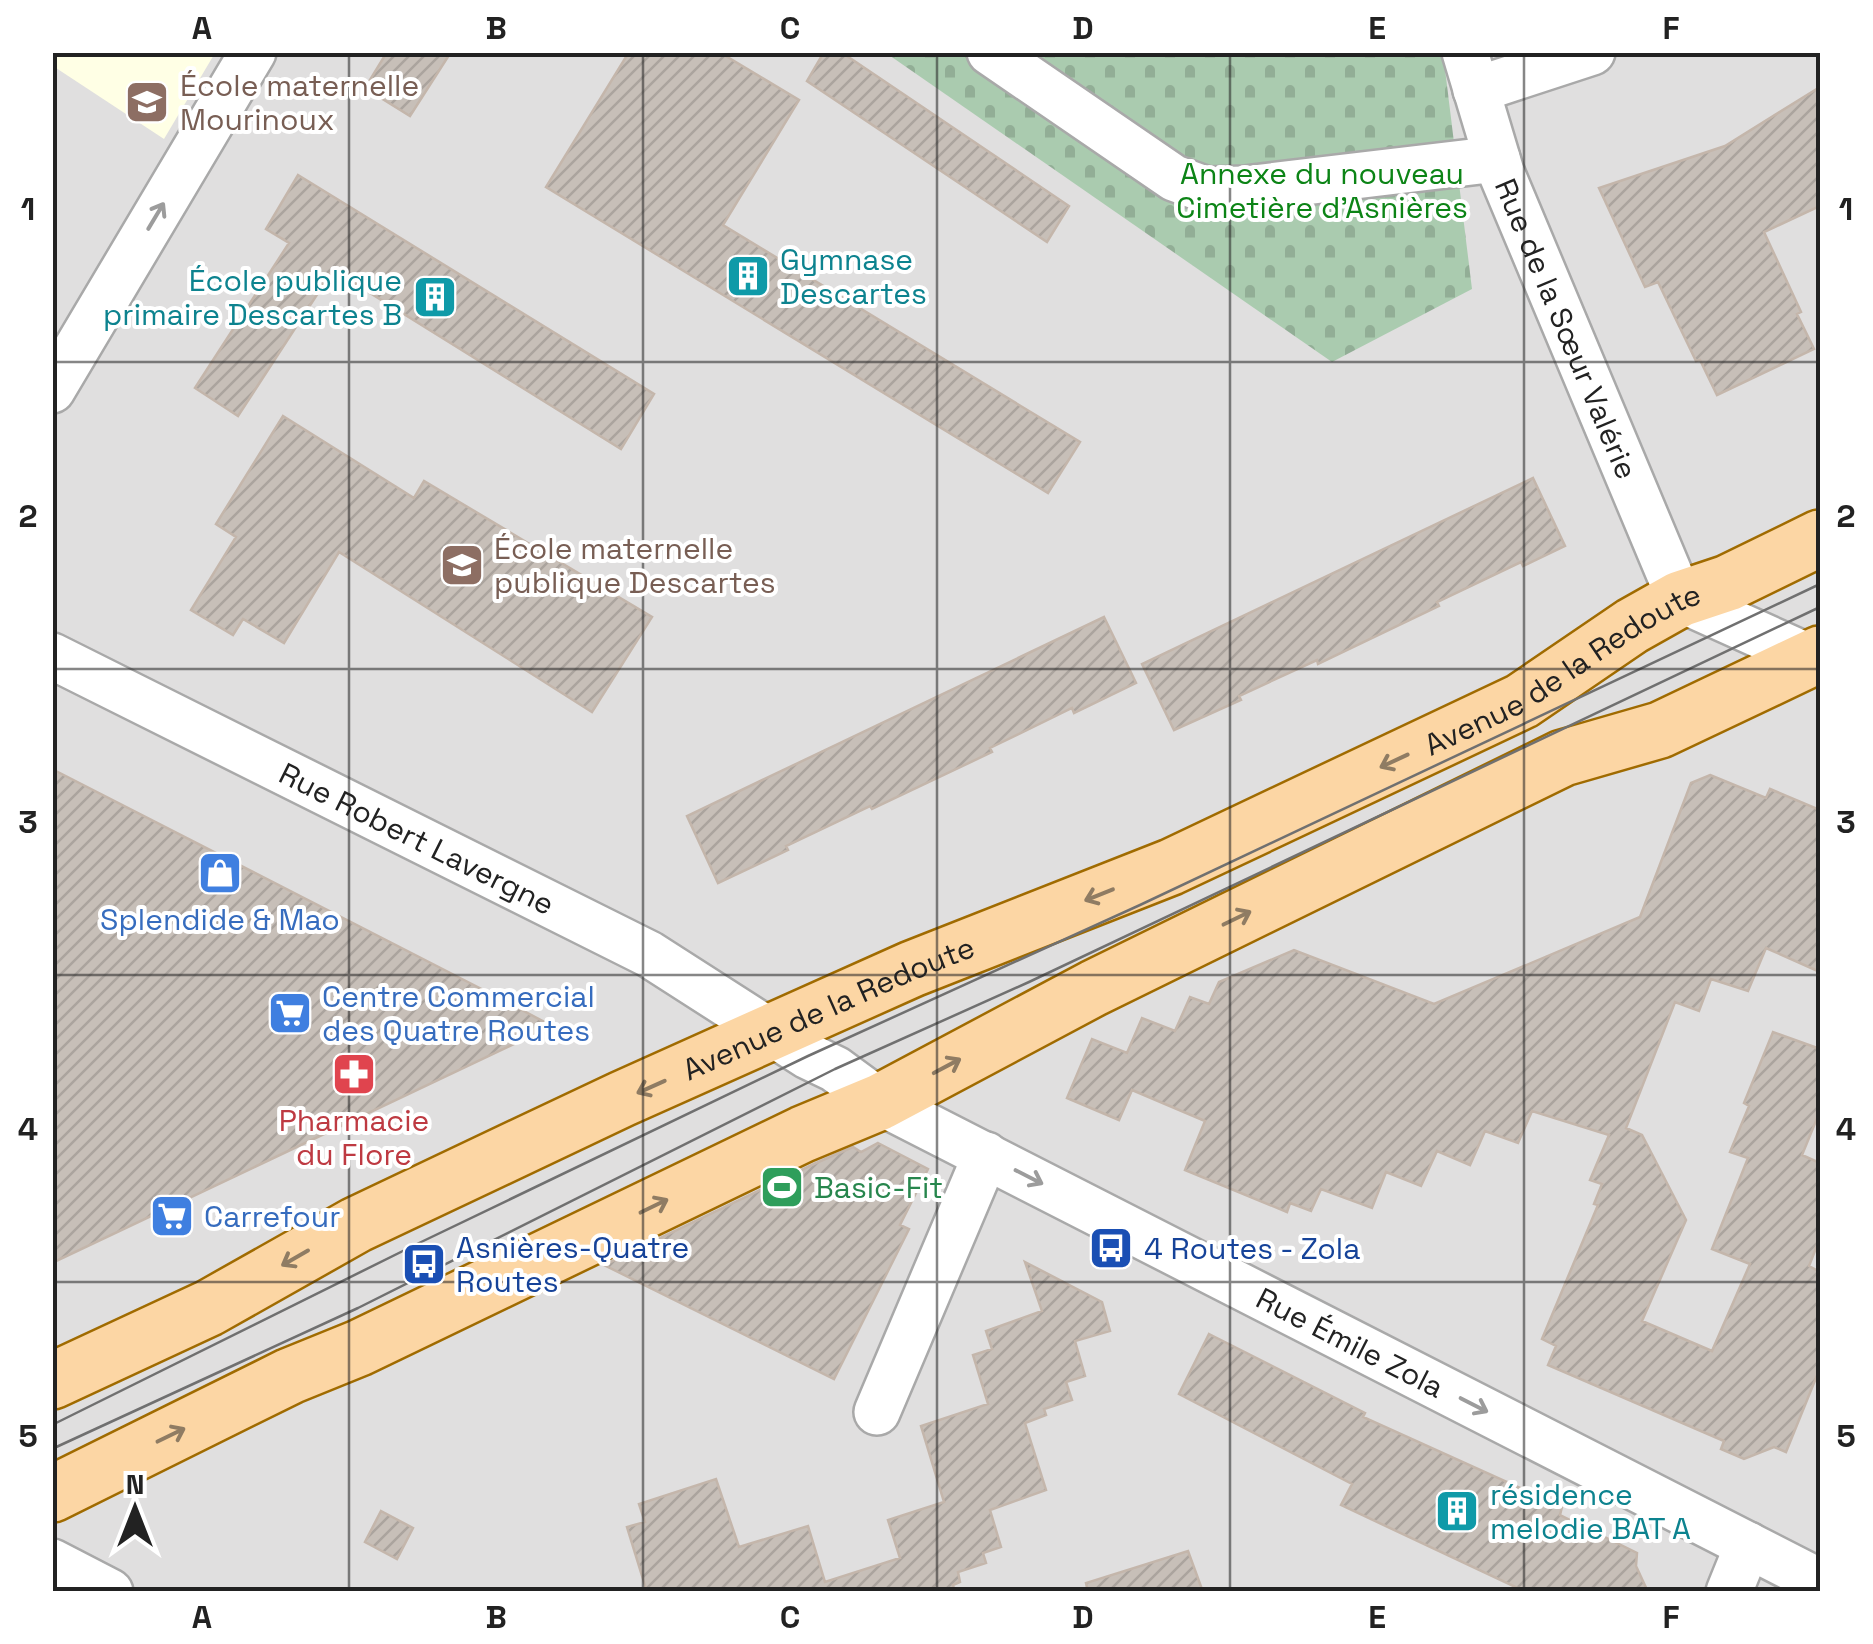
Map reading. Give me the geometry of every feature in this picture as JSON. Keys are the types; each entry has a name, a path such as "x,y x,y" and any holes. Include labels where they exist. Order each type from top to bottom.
{"main road":[{"name":"Avenue de la Redoute","path":"52,1381 208,1308 356,1225 772,1032 912,969 1171,867 1522,701 1632,626 1680,599 1728,584 1820,538"},
{"path":"52,1494 290,1376 360,1348 802,1134 880,1102 1094,988 1563,758 1660,730 1818,658"}],"street":[{"path":"52,390 253,52"},
{"path":"1471,71 1592,52"},
{"path":"996,54 1174,178 1207,190 1245,189 1496,159"},
{"name":"Rue de la Sœur Valérie","path":"1471,71 1496,159 1680,599"},
{"path":"1680,599 1818,658"},
{"name":"Rue Robert Lavergne","path":"52,656 638,948 836,1069 880,1102"},
{"name":"Rue Émile Zola","path":"880,1102 1820,1582"},
{"path":"877,1412 986,1156"},
{"path":"1729,1592 1748,1544"},
{"path":"52,1562 110,1592"}],"shaded area":[{"name":"École maternelle Mourinoux","path":"52,53 215,53 164,139 53,66"},
{"path":"53,53 1820,53 1820,1591 53,1591"}],"green space":[{"name":"Annexe du nouveau Cimetière d'Asnières","path":"886,53 1443,53 1472,289 1332,362"}],"building":[{"path":"387,52 451,52 410,116 365,88"},
{"name":"Gymnase Descartes","path":"629,52 719,52 799,100 723,225 1080,442 1048,493 546,187"},
{"path":"824,52 841,52 1069,206 1047,242 807,81"},
{"path":"1820,87 1820,206 1764,232 1814,349 1717,395 1658,282 1645,287 1599,188 1725,146"},
{"name":"École publique primaire Descartes B","path":"298,175 654,394 621,449 333,270 238,416 195,388 289,243 266,229"},
{"name":"École maternelle publique Descartes","path":"283,416 414,498 424,481 652,617 592,712 339,552 284,643 243,619 233,635 191,610 236,537 216,524"},
{"path":"1533,478 1565,546 1523,566 1521,562 1437,602 1439,606 1318,664 1317,660 1239,696 1241,700 1174,730 1142,664"},
{"path":"1104,617 1136,683 1074,713 1072,708 990,748 992,752 786,846 788,850 718,883 687,816"},
{"name":"Centre Commercial des Quatre Routes","path":"52,769 503,1000 552,1026 52,1263"},
{"path":"1710,775 1766,798 1770,789 1820,810 1820,972 1766,948 1748,991 1711,979 1699,1011 1675,1002 1626,1128 1642,1135 1686,1220 1642,1321 1712,1351 1750,1264 1712,1249 1748,1158 1730,1152 1749,1106 1744,1103 1773,1032 1820,1049 1820,1111 1802,1155 1820,1163 1820,1238 1809,1266 1820,1272 1820,1368 1786,1452 1774,1447 1744,1459 1721,1449 1724,1441 1548,1365 1556,1346 1542,1339 1598,1205 1594,1204 1602,1184 1590,1180 1609,1135 1532,1111 1518,1143 1485,1131 1470,1165 1437,1151 1421,1186 1386,1172 1372,1208 1321,1189 1311,1211 1290,1203 1287,1212 1185,1170 1205,1121 1132,1090 1119,1120 1067,1098 1092,1039 1127,1053 1142,1018 1175,1031 1190,997 1209,1004 1219,982 1294,950 1434,1004 1640,917 1691,783"},
{"path":"878,1143 928,1169 900,1225 909,1229 834,1379 604,1265 816,1163 853,1147 861,1152"},
{"path":"1025,1262 1102,1302 1110,1331 1075,1341 1085,1376 1066,1382 1072,1400 1044,1409 1046,1415 1025,1423 1046,1490 990,1510 1001,1547 983,1553 986,1563 958,1572 960,1582 953,1585 955,1592 647,1592 627,1527 645,1522 639,1504 716,1479 739,1547 808,1526 825,1582 900,1558 888,1520 944,1502 921,1426 988,1404 973,1355 992,1349 986,1331 1042,1311"},
{"path":"1209,1334 1365,1413 1363,1417 1562,1507 1560,1515 1637,1553 1636,1566 1648,1592 1526,1592 1341,1505 1352,1484 1179,1394"},
{"path":"381,1511 413,1528 397,1559 365,1542"},
{"path":"1188,1551 1203,1592 1088,1592 1086,1583"}],"tram line":[{"path":"52,1425 808,1056 1140,905 1820,584"},
{"path":"52,1449 358,1308 835,1069 1029,982 1820,607"}],"place":[{"name":"École maternelle Mourinoux","path":"147,102"},
{"name":"Gymnase Descartes","path":"748,276"},
{"name":"École publique primaire Descartes B","path":"435,297"},
{"name":"École maternelle publique Descartes","path":"462,565"},
{"name":"Splendide & Mao","path":"220,873"},
{"name":"Centre Commercial des Quatre Routes","path":"290,1013"},
{"name":"Pharmacie du Flore","path":"354,1074"},
{"name":"Basic-Fit","path":"782,1187"},
{"name":"Carrefour","path":"172,1216"},
{"name":"4 Routes - Zola","path":"1111,1248"},
{"name":"Asnières-Quatre Routes","path":"424,1264"},
{"name":"résidence melodie BAT A","path":"1457,1511"}]}
